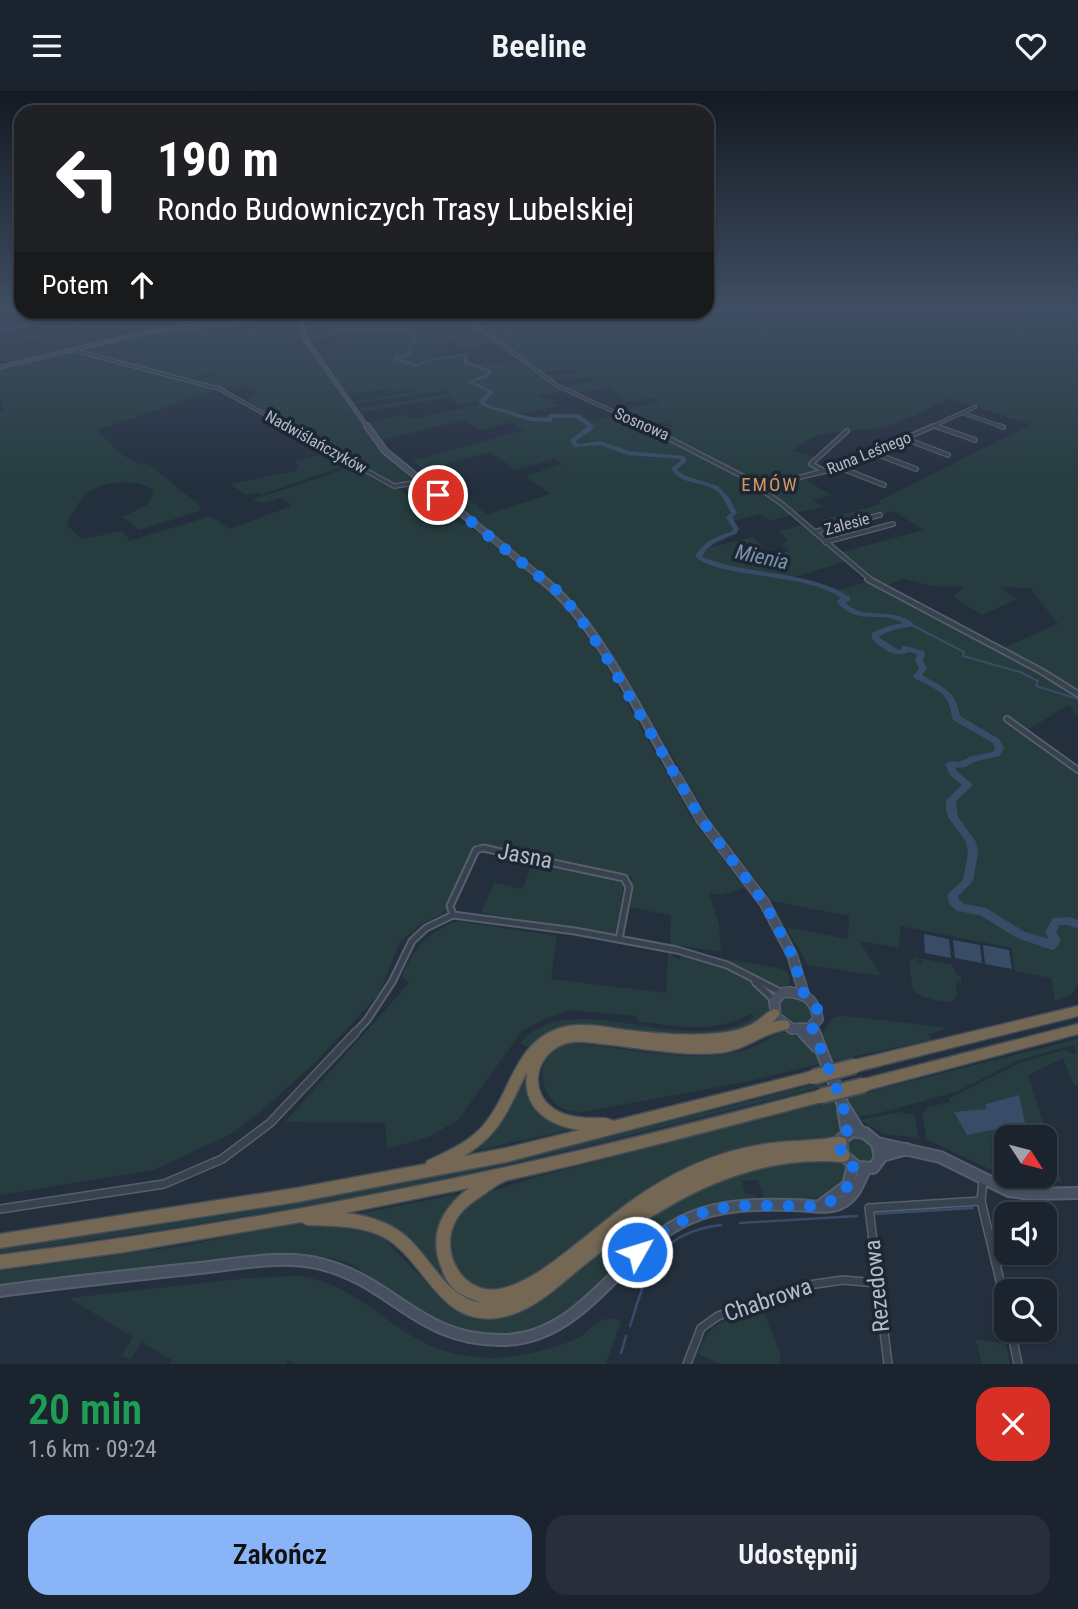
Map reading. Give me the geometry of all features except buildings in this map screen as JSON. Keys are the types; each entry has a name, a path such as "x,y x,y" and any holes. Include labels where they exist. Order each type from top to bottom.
{"highway":[{"path":"421,1171 450,1157 485,1133 507,1103 530,1052 549,1036 582,1030 718,1040 745,1033 771,1019 780,1000"},
{"path":"0,1241 285,1198 506,1155 1078,1011"},
{"path":"624,1124 569,1122 545,1110 536,1099 531,1084 532,1071 537,1060 552,1044 562,1039 586,1037 722,1048 751,1040 777,1025 784,1025"},
{"path":"0,1262 69,1254 292,1217 498,1175 821,1096 1078,1029"},
{"path":"498,1175 458,1205 448,1220 443,1237 443,1254 449,1271 465,1288 481,1296 510,1294 529,1284 633,1207 697,1170 767,1150 846,1149"},
{"path":"292,1217 349,1220 379,1228 402,1242 451,1298 473,1309 498,1310 526,1301 645,1211 703,1178 747,1164 846,1149"}],"main road":[{"path":"326,368 388,453 549,584 571,606 604,653 701,819 764,902 784,937 804,994 814,1003 818,1012 817,1022 807,1028 784,1025 780,1000 796,973"},
{"path":"780,1000 804,994"},
{"path":"807,1028 820,1050 843,1105 859,1131 869,1135 877,1143 881,1156"},
{"path":"821,1205 845,1191 850,1183 843,1105"},
{"path":"846,1149 859,1131"},
{"path":"877,1143 940,1157 998,1187 1021,1193 1078,1193"},
{"path":"846,1149 865,1169"},
{"path":"0,1291 265,1262 310,1262 357,1278 438,1331 466,1339 495,1341 525,1337 567,1320 579,1312 650,1240 694,1215 728,1207 835,1206 855,1194 865,1169 876,1165 881,1156 907,1149"}],"street":[{"name":"Nadwiślańczyków","path":"141,368 222,390 394,486 422,482"},
{"name":"Sosnowa","path":"534,368 558,386 678,440 719,462 760,487 865,577 1078,694"},
{"name":"Runa Leśnego","path":"760,487 841,467 975,407"},
{"path":"962,412 1003,427"},
{"path":"934,425 975,440"},
{"path":"824,471 811,464 847,431"},
{"path":"905,439 948,455"},
{"path":"873,453 916,470"},
{"path":"841,467 884,485"},
{"name":"Zalesie","path":"814,533 880,515"},
{"path":"825,542 893,524"},
{"path":"1007,719 1078,769"},
{"name":"Jasna","path":"453,915 450,906 476,850 483,848 624,878 629,887 619,939"},
{"path":"0,1209 164,1184 222,1160 270,1123 367,1020 392,982 412,941 426,928 453,915 619,939 706,957 743,973 780,1000"},
{"path":"743,973 780,1000"},
{"path":"984,1179 981,1201 1000,1279"},
{"name":"Rezedowa","path":"888,1364 869,1208 981,1201"},
{"name":"Chabrowa","path":"687,1364 694,1342 704,1324 724,1315 822,1281 856,1279 877,1283"},
{"path":"1013,1342 1018,1364"}],"green space":[{"path":"0,368 139,368 212,388 210,390 214,391 97,430 128,458 148,464 202,507 197,512 139,530 122,517 147,505 153,495 152,489 126,482 107,484 83,498 67,522 82,539 122,531 129,538 126,542 211,516 229,529 292,506 281,498 263,503 252,500 355,466 482,535 555,595 598,651 690,815 746,887 722,895 709,893 719,925 721,952 670,944 671,915 627,907 632,877 477,844 443,913 420,925 400,942 379,994 317,1061 258,1114 231,1134 154,1170 0,1195 0,412 7,409 0,407 4,403 0,401"},
{"path":"145,368 324,368 375,445 415,481 392,482 249,403 252,402 247,398 256,395 253,393 256,391 250,388 221,389 191,381 219,375 216,373 184,379"},
{"path":"330,368 533,368 564,391 538,396 560,406 519,414 537,417 579,413 591,420 622,416 719,462 792,515 770,521 760,514 733,521 737,526 737,533 707,548 753,537 762,546 746,551 757,560 789,551 781,544 788,540 778,531 804,525 845,562 787,579 839,590 871,581 1078,695 1078,716 1068,705 1026,731 1078,771 1078,984 1071,995 1055,1001 1051,978 1015,971 1011,948 900,926 899,948 859,941 882,976 808,965 786,927 848,939 849,916 772,901 710,820 611,653 570,598 443,494 461,495 487,514 551,494 525,476 562,464 554,459 516,470 490,452 425,470 412,461 524,430 511,422 481,431 464,420 383,440 368,422 406,415 412,419 479,405 476,402 458,405 451,397 361,412 358,408 449,394 446,390 355,404 354,402 416,391 414,388 389,392 387,389 348,394"},
{"path":"536,368 1078,368 1078,690 1003,648 1058,624 1030,588 999,587 1017,599 982,615 953,597 963,587 931,586 904,579 885,586 867,576 839,553 923,530 894,511 816,532 814,529 828,525 821,520 881,504 879,501 1031,425 950,398 885,427 837,431 814,437 793,451 817,457 808,465 820,471 760,486 721,461 654,428 673,426 669,422 647,425 615,411 659,403 655,398 626,402 609,388 576,393 562,387 594,382 589,377 554,381 549,376 578,372 573,369 542,373"},
{"path":"319,455 338,465 337,467 344,466 261,495 259,492 246,495 230,484 295,471 299,467 295,462"},
{"path":"802,478 832,495 813,500 823,507 796,513 763,488"},
{"path":"423,487 467,523 404,489"},
{"path":"533,861 621,879 624,882 615,934 481,913 494,883 523,889"},
{"path":"458,921 557,936 551,979 666,993 668,951 678,960 682,955 698,958 730,971 759,989 769,997 770,1014 752,1025 729,1032 672,1036 565,1027 544,1035 529,1048 520,1043 542,1026 569,1020 599,1020 697,1031 727,1028 754,1017 751,1014 722,1024 696,1027 639,1022 637,1016 571,1010 544,1019 522,1031 459,1119 431,1136 387,1149 385,1123 285,1122 409,983 402,976 423,942 438,930"},
{"path":"714,957 783,969 789,974 790,984 785,989 775,988"},
{"path":"917,957 917,962 923,963 920,958 952,965 957,975 961,976 961,982 955,984 957,995 954,1001 932,1000 913,990 909,963"},
{"path":"793,995 808,1002 813,1016 807,1023 795,1025 780,1015 780,1001"},
{"path":"847,1016 948,1028 928,1034 931,1040 833,1061 821,1034 834,1017"},
{"path":"781,1032 794,1035 805,1042 819,1064 746,1082 582,1112 565,1110 557,1105 543,1081 542,1072 548,1056 557,1048 570,1043 659,1054 705,1056 748,1049"},
{"path":"1078,1039 1078,1085 1074,1085 1063,1058 1028,1075 1044,1125 994,1125 994,1171 927,1140 922,1114 928,1107 950,1102 950,1098 1020,1063 1064,1050 1076,1054 1074,1045 1019,1060 956,1092 858,1117 848,1097"},
{"path":"531,1063 527,1076 529,1093 578,1128 464,1153 494,1130 508,1112"},
{"path":"823,1082 825,1086 434,1181 217,1221 0,1253 0,1248 245,1212 446,1174"},
{"path":"833,1100 838,1102 842,1130 835,1138 633,1201 530,1277 500,1290 478,1289 456,1272 448,1249 452,1224 461,1210 480,1195 540,1176"},
{"path":"900,1112 914,1115 919,1138 884,1134 860,1120"},
{"path":"857,1135 868,1139 876,1153 868,1163 849,1156 846,1141"},
{"path":"797,1159 842,1161 849,1172 849,1179 824,1198 765,1201 758,1180 742,1181 745,1194 755,1194 758,1201 708,1207 673,1219 642,1240 594,1288 560,1317 539,1327 513,1334 484,1335 455,1329 415,1310 354,1266 314,1256 283,1255 0,1286 0,1271 189,1245 290,1222 322,1220 381,1236 451,1308 470,1316 494,1318 652,1213 738,1171"},
{"path":"740,1161 493,1305 476,1302 456,1293 412,1248 353,1215 464,1193 442,1230 437,1249 438,1259 442,1269 450,1277 486,1302"},
{"path":"1057,1166 1062,1182 1057,1182"},
{"path":"300,1276 337,1287 408,1334 441,1350 466,1356 501,1358 537,1352 580,1337 602,1320 612,1318 621,1321 606,1364 295,1364 288,1360 286,1364 170,1364 172,1360 142,1342 130,1360 122,1355 133,1337 69,1298 249,1278"},
{"path":"762,1308 781,1355 779,1364 720,1364 698,1354 702,1342 714,1327 731,1318"},
{"path":"976,1340 1006,1343 1010,1364 982,1364"}],"water":[{"path":"924,934 949,939 951,958 925,953"},
{"path":"953,940 980,945 982,963 955,958"},
{"path":"983,945 1009,950 1012,969 985,964"},
{"path":"1019,1095 1025,1123 994,1125 994,1129 967,1135 954,1112 986,1109 986,1104"}],"waterway":[{"name":"Mienia","path":"482,368 490,371 486,376 470,382 491,392 482,401 484,405 530,419 550,420 551,416 577,416 591,426 573,440 576,446 601,443 628,453 682,457 684,461 674,468 676,473 716,487 728,500 734,513 729,517 736,529 734,533 713,540 705,546 698,556 700,558 734,569 800,581 836,591 847,599 840,601 854,613 893,616 910,624 875,635 876,639 896,653 905,652 905,648 921,653 919,660 923,668 917,676 949,696 956,718 996,741 1000,747 997,754 975,758 960,765 950,764 953,773 968,785 951,800 951,809 953,817 968,836 973,849 968,881 952,895 954,902 961,908 982,911 1021,935 1052,945 1055,940 1050,932 1057,921 1069,921 1078,925"},
{"path":"910,624 964,652 963,656 1020,672 1038,681 1036,686 1078,699"},
{"path":"874,1214 973,1208"},
{"path":"740,1223 857,1216"},
{"path":"630,1326 649,1272 658,1257 681,1236 721,1225"},
{"path":"621,1353 626,1336"}],"district":[{"name":"EMÓW","path":"770,484"}],"route":[{"path":"438,495 556,590 571,606 604,653 695,810 768,908 784,937 804,994 817,1009 818,1019 812,1027 843,1105 847,1132 841,1139 841,1153 853,1165 850,1183 845,1191 821,1205 728,1207 694,1215 658,1234 637,1252"}]}
